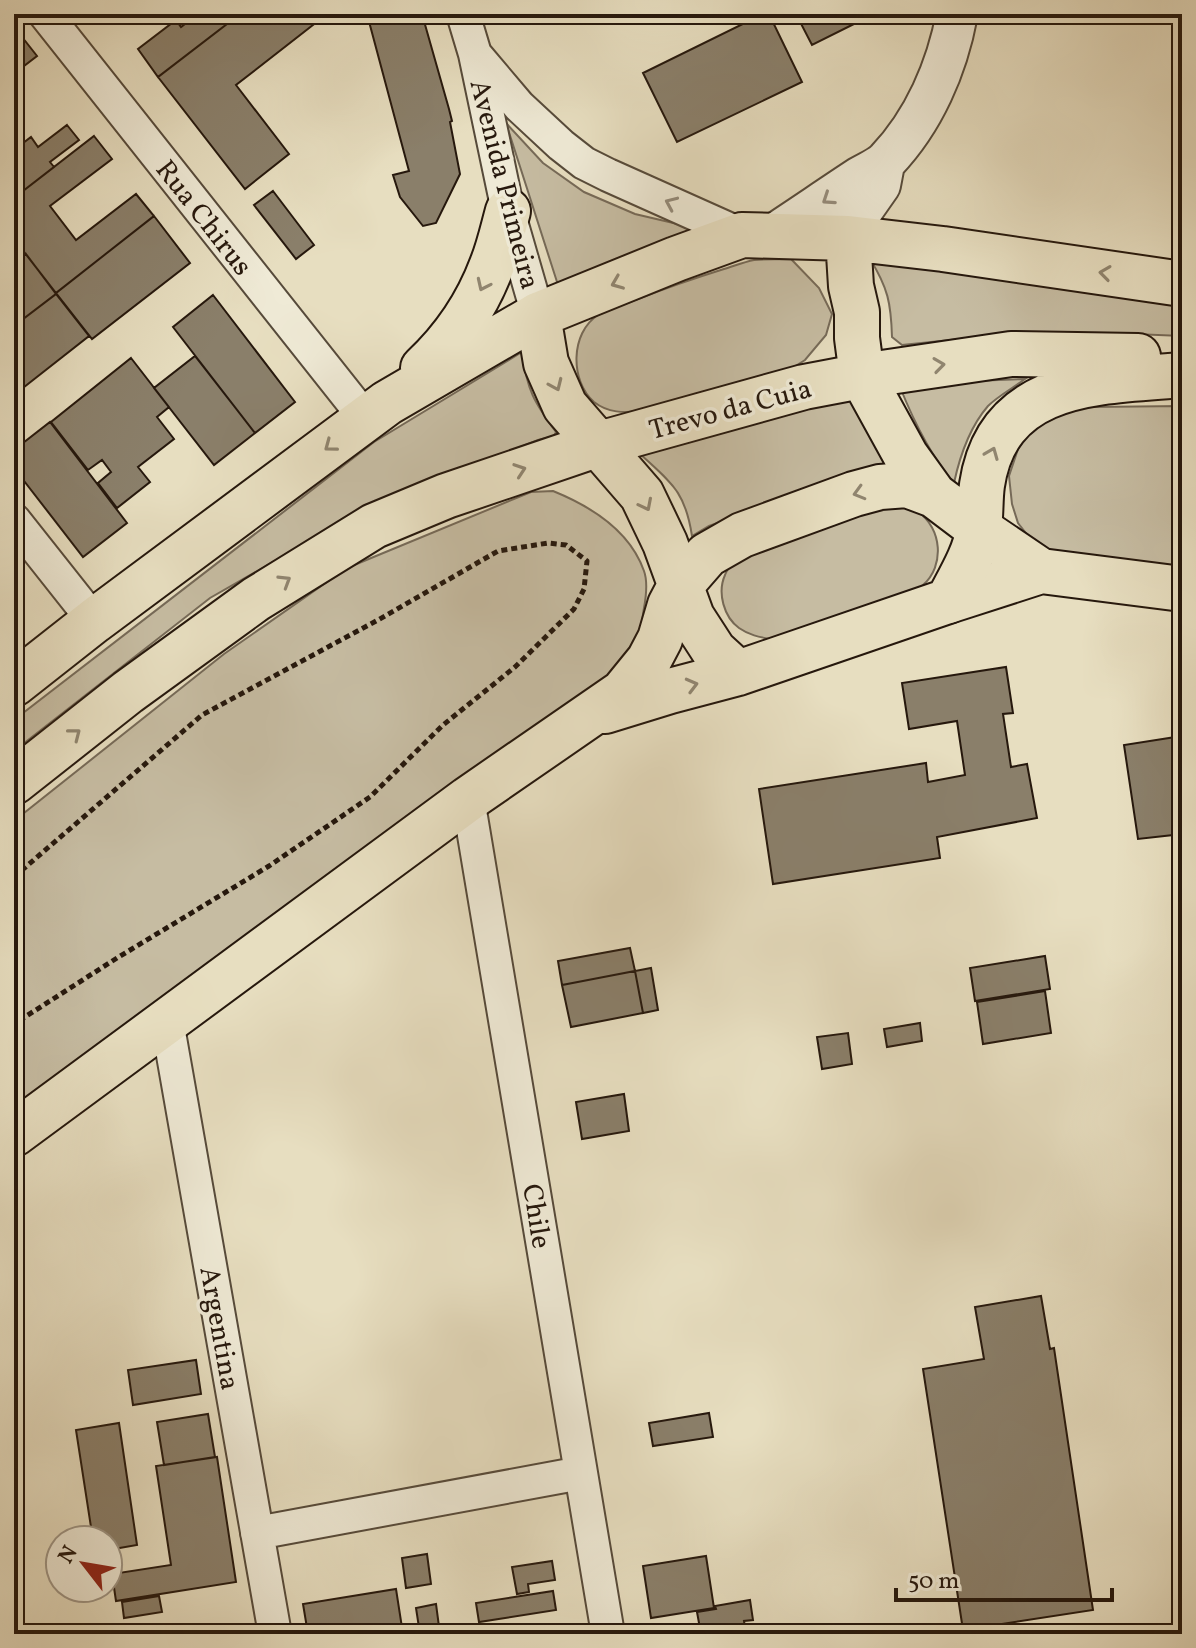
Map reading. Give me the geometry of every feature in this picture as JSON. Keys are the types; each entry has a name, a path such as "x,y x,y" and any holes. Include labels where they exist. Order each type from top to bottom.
{"main road":[{"path":"376,411 445,347 471,310 492,265 508,211"},
{"path":"758,235 812,254 851,286"},
{"path":"14,684 376,411 538,315 676,259 758,235 848,238 1182,284"},
{"path":"848,238 859,357 906,456 934,495"},
{"path":"538,315 546,363 565,406 642,495 665,543 692,617 714,651 738,673"},
{"path":"859,357 1011,354 1182,356"},
{"name":"Trevo da Cuia","path":"14,782 128,692 256,599 374,526 446,496 599,444 804,387 835,364 859,357"},
{"path":"948,601 967,566 979,529 982,484 990,452 1010,421 1038,400 1072,387 1182,375"},
{"path":"14,1134 468,799 623,692 649,660 680,586 707,555 742,535 840,499 880,487 907,485 934,495 1041,571"},
{"path":"591,715 738,673 1041,571 1182,589"}],"street":[{"name":"Rua Chirus","path":"45,14 376,411"},
{"name":"Avenida Primeira","path":"463,14 475,54 508,211 538,315"},
{"path":"758,235 884,164 913,127 933,92 951,44 957,14"},
{"name":"Avenida Primeira","path":"475,54 519,106 584,163 758,235"},
{"path":"848,238 859,215 880,185 884,164"},
{"path":"14,520 94,621"},
{"name":"Chile","path":"468,799 608,1634"},
{"name":"Argentina","path":"167,1021 275,1634"},
{"path":"257,1533 581,1473"}],"path":[{"path":"14,877 202,715 498,551 548,543 566,545 587,561 584,589 574,609 515,667 443,725 370,797 269,866 14,1024"}],"shaded area":[{"path":"506,123 543,163 584,192 635,214 699,229 558,285"},
{"path":"791,259 819,288 832,314 826,335 805,360 789,370 641,411 611,410 599,406 586,393 577,370 576,357 582,333 598,315 746,262"},
{"path":"870,259 1182,300 1182,336 1109,333 989,336 902,345 892,337 887,296"},
{"path":"522,352 529,386 556,432 554,436 400,494 210,598 14,751 14,720 374,442"},
{"path":"1025,379 992,402 981,414 966,442 954,483 923,438 900,387"},
{"path":"856,395 893,469 808,491 709,526 692,536 681,497 638,452"},
{"path":"1182,406 1182,575 1083,563 1046,549 1029,537 1018,523 1009,476 1018,449 1035,427 1067,409"},
{"path":"553,491 594,512 619,532 638,557 644,571 646,594 640,631 616,667 602,682 14,1116 14,821 224,654 347,568 531,492"},
{"path":"887,505 903,506 918,512 932,527 936,537 935,568 920,588 907,595 770,639 739,628 729,618 723,604 722,589 726,573 735,558"}],"building":[{"path":"198,14 240,14 158,77 138,49 176,20 181,27"},
{"path":"240,14 327,14 236,85 289,154 245,189 158,77"},
{"path":"367,14 422,14 452,121 460,174 436,223 423,226 400,197 393,175 409,171"},
{"path":"763,14 769,14 802,82 677,142 643,73"},
{"path":"796,14 874,14 812,45"},
{"path":"15,28 37,56 20,69 14,61"},
{"path":"67,125 79,140 50,162 54,167 14,198 14,150 31,137 38,147"},
{"path":"94,136 112,159 50,206 76,240 136,194 154,216 56,293 14,239 14,198"},
{"path":"273,191 314,245 296,259 254,205"},
{"path":"154,216 190,263 92,339 56,293"},
{"path":"26,254 56,294 14,326 14,263"},
{"path":"56,294 89,336 14,395 14,326"},
{"path":"213,295 295,402 255,433 173,327"},
{"path":"195,356 255,433 214,465 154,388"},
{"path":"131,358 169,407 157,417 174,439 138,467 150,482 117,508 98,483 111,472 102,460 88,470 51,422"},
{"path":"50,422 127,523 83,557 14,468 14,450"},
{"path":"1006,667 1013,713 1003,714 1011,767 1027,764 1037,818 937,837 940,858 773,884 759,789 926,763 928,782 965,775 957,721 909,729 902,683"},
{"path":"1182,736 1182,834 1138,839 1124,745"},
{"path":"630,948 635,971 562,985 558,961"},
{"path":"1045,956 1050,989 975,1001 970,968"},
{"path":"651,968 658,1010 643,1013 635,971"},
{"path":"635,971 643,1013 571,1027 562,985"},
{"path":"1045,991 1051,1033 983,1044 977,1002"},
{"path":"920,1023 922,1041 887,1047 884,1029"},
{"path":"848,1033 852,1064 822,1069 817,1037"},
{"path":"624,1094 629,1131 582,1139 576,1102"},
{"path":"1041,1296 1050,1349 1054,1348 1093,1610 963,1630 923,1369 984,1359 975,1307"},
{"path":"196,1360 201,1394 133,1405 128,1370"},
{"path":"709,1413 713,1437 653,1446 649,1423"},
{"path":"208,1414 215,1457 164,1465 157,1422"},
{"path":"119,1423 137,1545 124,1547 124,1524 91,1524 76,1430"},
{"path":"217,1457 236,1582 124,1600 124,1572 171,1565 156,1466"},
{"path":"427,1554 431,1584 406,1588 402,1558"},
{"path":"706,1556 714,1608 651,1618 643,1566"},
{"path":"552,1561 555,1580 528,1584 529,1592 517,1594 512,1567"},
{"path":"396,1589 403,1634 308,1634 303,1604"},
{"path":"553,1591 556,1610 479,1622 476,1603"},
{"path":"159,1596 162,1612 124,1618 124,1602"},
{"path":"750,1600 753,1620 744,1621 746,1634 701,1634 697,1612"},
{"path":"436,1604 440,1634 420,1634 416,1608"}]}
